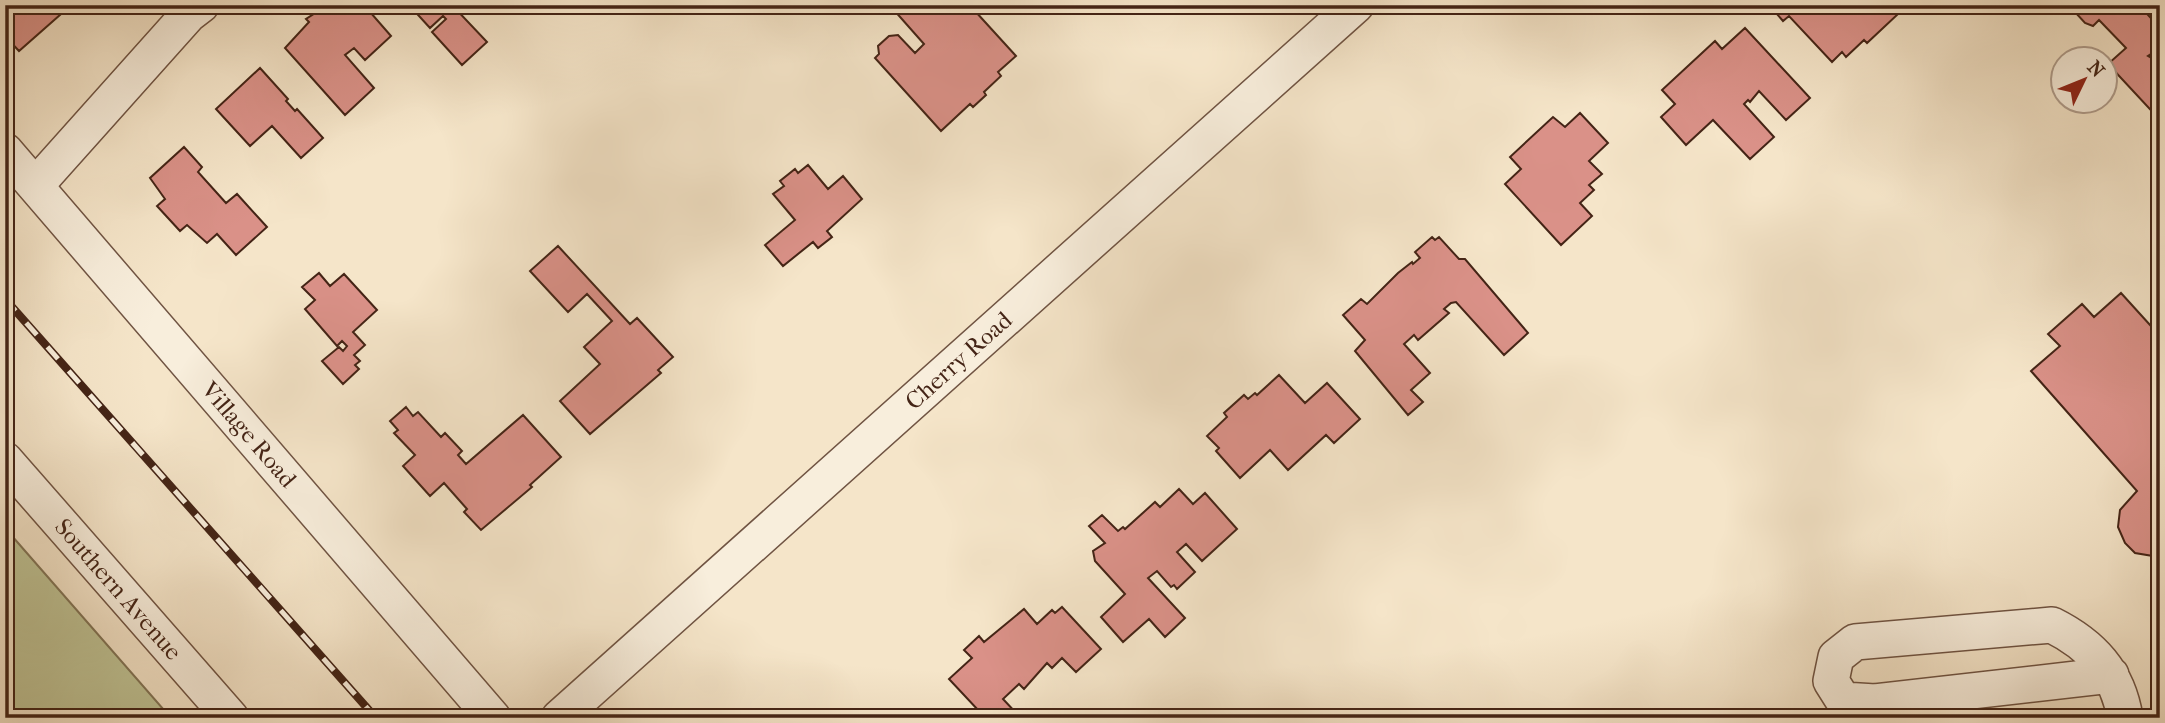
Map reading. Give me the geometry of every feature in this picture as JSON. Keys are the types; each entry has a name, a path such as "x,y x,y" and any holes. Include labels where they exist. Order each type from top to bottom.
{"street":[{"path":"36,185 188,15 201,5"},
{"name":"Cherry Road","path":"559,718 1356,5"},
{"name":"Village Road","path":"5,151 493,718"},
{"name":"Southern Avenue","path":"5,460 230,718"},
{"path":"2111,675 1875,702 1843,700 1831,681 1836,657 1855,642 2052,625 2080,639 2111,675 2121,693 2125,718"}],"green space":[{"path":"5,528 171,718 5,718"}],"building":[{"path":"5,5 69,7 19,51 5,36"},
{"path":"328,5 364,5 391,36 365,60 354,48 345,55 374,88 345,115 285,48 309,22 306,19"},
{"path":"409,5 452,5 487,42 462,65 432,32 446,19 443,16 430,28"},
{"path":"897,5 975,5 975,11 1016,56 998,72 1001,76 984,92 986,95 973,107 970,104 941,131 875,58 879,54 878,46 889,36 898,35 915,53 924,44 893,9"},
{"path":"1769,5 1889,5 1898,14 1867,43 1864,40 1846,57 1842,52 1832,62 1789,16 1783,21"},
{"path":"2074,5 2139,5 2160,28 2160,48 2148,56 2160,63 2160,120 2120,77 2120,53 2126,48 2099,20 2093,26 2085,23 2075,12"},
{"path":"2149,5 2160,5 2160,11 2157,14"},
{"path":"1745,28 1810,98 1786,120 1759,91 1750,102 1748,100 1744,104 1774,137 1750,159 1713,120 1686,145 1661,117 1675,104 1662,90 1715,41 1722,49"},
{"path":"260,68 288,99 286,101 295,111 297,109 323,138 301,158 272,126 250,146 216,109"},
{"path":"1580,113 1608,143 1589,161 1602,174 1589,185 1594,190 1580,203 1592,216 1561,245 1505,184 1521,169 1510,157 1553,117 1565,127"},
{"path":"184,147 202,167 198,172 226,203 237,194 267,227 236,255 217,234 207,243 187,225 180,231 157,206 165,199 150,178"},
{"path":"808,165 828,189 843,176 862,199 827,231 832,237 818,248 813,242 783,266 765,245 795,220 773,194 784,186 780,181 795,169 798,173"},
{"path":"1432,237 1435,240 1439,237 1459,259 1465,259 1528,333 1504,355 1456,302 1451,303 1444,309 1449,313 1418,340 1414,335 1404,344 1430,373 1411,390 1423,402 1408,415 1355,351 1365,340 1343,315 1361,299 1367,304 1398,273 1420,258 1415,252"},
{"path":"558,246 630,324 637,318 673,357 658,370 661,373 590,434 560,401 600,364 584,347 612,321 587,294 568,312 530,271"},
{"path":"319,273 330,286 344,274 377,310 353,332 365,345 354,355 360,361 355,365 359,369 343,384 322,361 339,347 343,351 347,346 342,341 337,346 305,309 315,300 302,287"},
{"path":"2121,293 2160,336 2159,557 2135,553 2125,543 2118,527 2120,510 2137,491 2031,371 2060,346 2048,334 2082,304 2094,317"},
{"path":"1279,375 1305,403 1327,383 1360,419 1334,443 1326,435 1288,470 1270,450 1240,478 1216,451 1219,448 1207,436 1227,417 1224,413 1244,395 1248,399 1255,393 1257,395"},
{"path":"406,407 413,416 418,412 441,437 445,433 462,451 458,455 466,464 523,415 561,457 530,485 532,487 481,530 464,512 467,509 444,483 430,496 403,466 415,455 394,433 398,430 390,421"},
{"path":"1179,489 1193,504 1205,493 1237,529 1202,561 1186,544 1177,552 1195,572 1177,589 1174,585 1171,587 1157,571 1148,578 1185,618 1165,637 1149,619 1123,642 1101,617 1125,594 1095,561 1093,551 1105,543 1089,526 1102,515 1118,531 1123,527 1125,529 1155,502 1160,507"},
{"path":"1062,607 1101,649 1076,672 1062,658 1052,668 1047,663 1024,689 1019,684 1003,699 1019,716 1026,718 976,718 974,716 979,711 949,679 972,658 964,650 979,636 984,642 1024,609 1037,624 1052,610 1055,613"}],"railway":[{"path":"5,299 376,718"}]}
